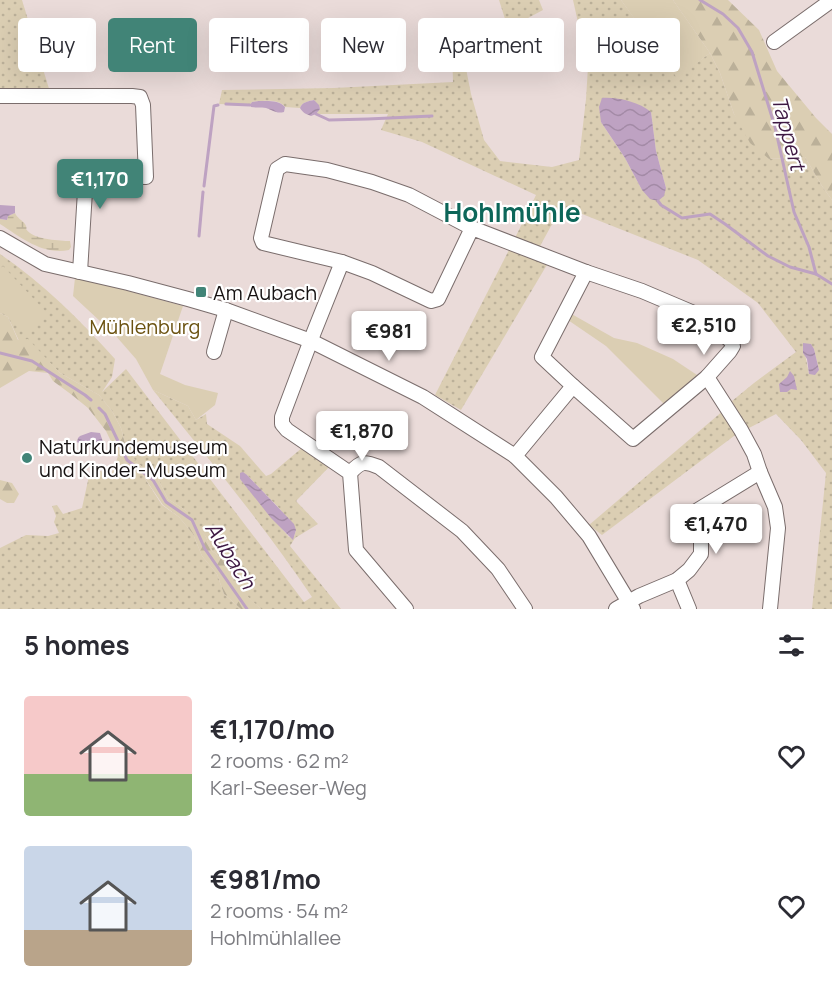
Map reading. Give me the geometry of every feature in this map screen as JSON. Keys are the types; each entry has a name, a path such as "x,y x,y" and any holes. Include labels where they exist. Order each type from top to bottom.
{"street":[{"path":"774,42 832,0"},
{"path":"0,96 132,96 140,97 142,100 146,177 86,175 80,272"},
{"path":"472,228 438,299 431,300 342,262 263,243 261,238 277,169 285,164 327,170 409,195 472,228 642,291 701,316 731,340 733,346 707,377 633,439 542,357 586,272"},
{"path":"0,238 45,264 226,310 311,341 423,397 515,456 579,523 631,605"},
{"path":"342,262 282,417 282,424 287,430 350,473"},
{"path":"214,352 226,310"},
{"path":"707,377 754,454 775,507 778,528 770,609"},
{"path":"515,456 573,386"},
{"path":"406,609 356,550 350,473 359,464 368,462 379,467 462,531 498,569 525,609"},
{"path":"616,609 631,605 677,580 689,570 701,554 701,540 693,513 760,472"},
{"path":"677,580 689,609"}],"green space":[{"path":"0,0 22,0 27,18 18,18 18,72 44,72 50,92 0,93"},
{"path":"499,0 539,0 543,10 528,18 505,18"},
{"path":"573,0 621,0 634,18 577,18"},
{"path":"621,0 673,0 710,53 677,78 673,72 680,72 680,18 634,18"},
{"path":"673,0 728,0 759,30 777,71 832,134 832,200 805,157 769,159 750,143 734,114 720,73 710,53"},
{"path":"710,53 720,73 734,114 769,159 805,157 832,200 832,609 812,609 826,473 801,440 776,414 747,429 732,401 796,352 758,303 698,260 567,208 551,226 539,248 515,238 536,195 422,142 381,130 388,114 316,114 320,109 314,100 304,103 300,108 285,107 278,102 270,101 252,102 250,105 219,104 222,90 334,88 453,82 453,72 467,72 484,140 500,161 552,167 579,160 588,72 673,72 677,77","holes":["651,112 656,151 666,188 642,190 625,158 601,122","803,344 814,349 819,370 809,374"]},
{"path":"15,213 33,235 70,241 71,247 69,250 59,251 41,248 0,224 0,219 7,220 8,216"},
{"path":"511,246 548,263 461,410 435,395"},
{"path":"0,254 60,303 115,359 112,377 102,392 126,369 304,602 312,597 274,543 153,390 188,406 196,420 206,414 207,424 240,446 266,476 303,447 330,466 296,501 318,524 295,538 290,546 341,609 261,609 240,590 236,577 220,557 212,551 206,537 185,510 168,499 157,477 145,470 127,451 121,428 112,411 99,395 60,373 40,353 19,341 8,317 0,313","holes":["247,475 279,508 296,530 294,537 289,537 240,479"]},
{"path":"3,266 46,312 24,333 0,307 0,269"},
{"name":"Mühlenburg","path":"75,278 183,306 160,374 185,385 218,393 215,405 196,420 188,406 153,390 136,359 115,335 73,296"},
{"path":"568,312 614,338 637,343 673,359 700,377 666,406 606,346 565,318"},
{"path":"0,313 8,317 18,340 28,339 60,373 99,395 112,411 121,428 127,451 145,470 157,477 168,499 185,510 196,522 212,551 220,557 236,577 241,590 261,609 241,609 224,594 217,574 202,556 193,534 179,517 163,505 142,474 118,456 106,431 88,408 53,381 48,373 29,371 0,388"},
{"path":"724,410 738,433 602,535 589,525"},
{"path":"118,456 142,474 162,505 179,517 193,534 202,556 217,574 224,594 241,609 0,609 0,548 26,535 48,536 59,533 54,522 56,516 52,506 57,505 63,514 82,508 89,476 100,471 112,473"},
{"path":"0,480 12,483 19,494 14,503 7,503 0,499"}],"water":[{"path":"602,98 628,101 641,105 651,112 656,151 666,188 664,196 658,201 650,199 642,190 625,158 601,122 599,107"},
{"path":"314,100 320,109 311,116 300,108 304,103"},
{"path":"252,102 280,103 285,107 284,112 251,107"},
{"path":"0,205 15,206 15,213 8,216 7,220 0,219"},
{"path":"803,343 811,344 814,349 819,370 815,375 809,374 807,359 803,353"},
{"path":"790,371 794,376 797,390 780,392 779,384"},
{"path":"91,432 100,433 102,446 89,447 77,442 80,436"},
{"path":"243,472 294,524 296,530 293,540 271,518 240,479 240,473"}],"waterway":[{"name":"Tappert","path":"700,0 723,14 738,28 752,52 775,127 794,212 809,247 816,274"},
{"path":"226,104 250,105"},
{"path":"204,186 214,106 218,105"},
{"path":"316,114 329,120 432,116"},
{"path":"199,236 203,192"},
{"path":"658,201 682,218 710,214 768,256 790,267 816,274 832,284"},
{"name":"Aubach","path":"0,353 32,361 91,400"},
{"name":"Aubach","path":"99,408 105,414 127,460 153,480 166,502 192,520 205,549 247,609"}],"place":[{"name":"Am Aubach","path":"201,292"},
{"name":"Naturkundemuseum und Kinder-Museum","path":"27,458"}],"district":[{"name":"Hohlmühle","path":"512,212"}]}
